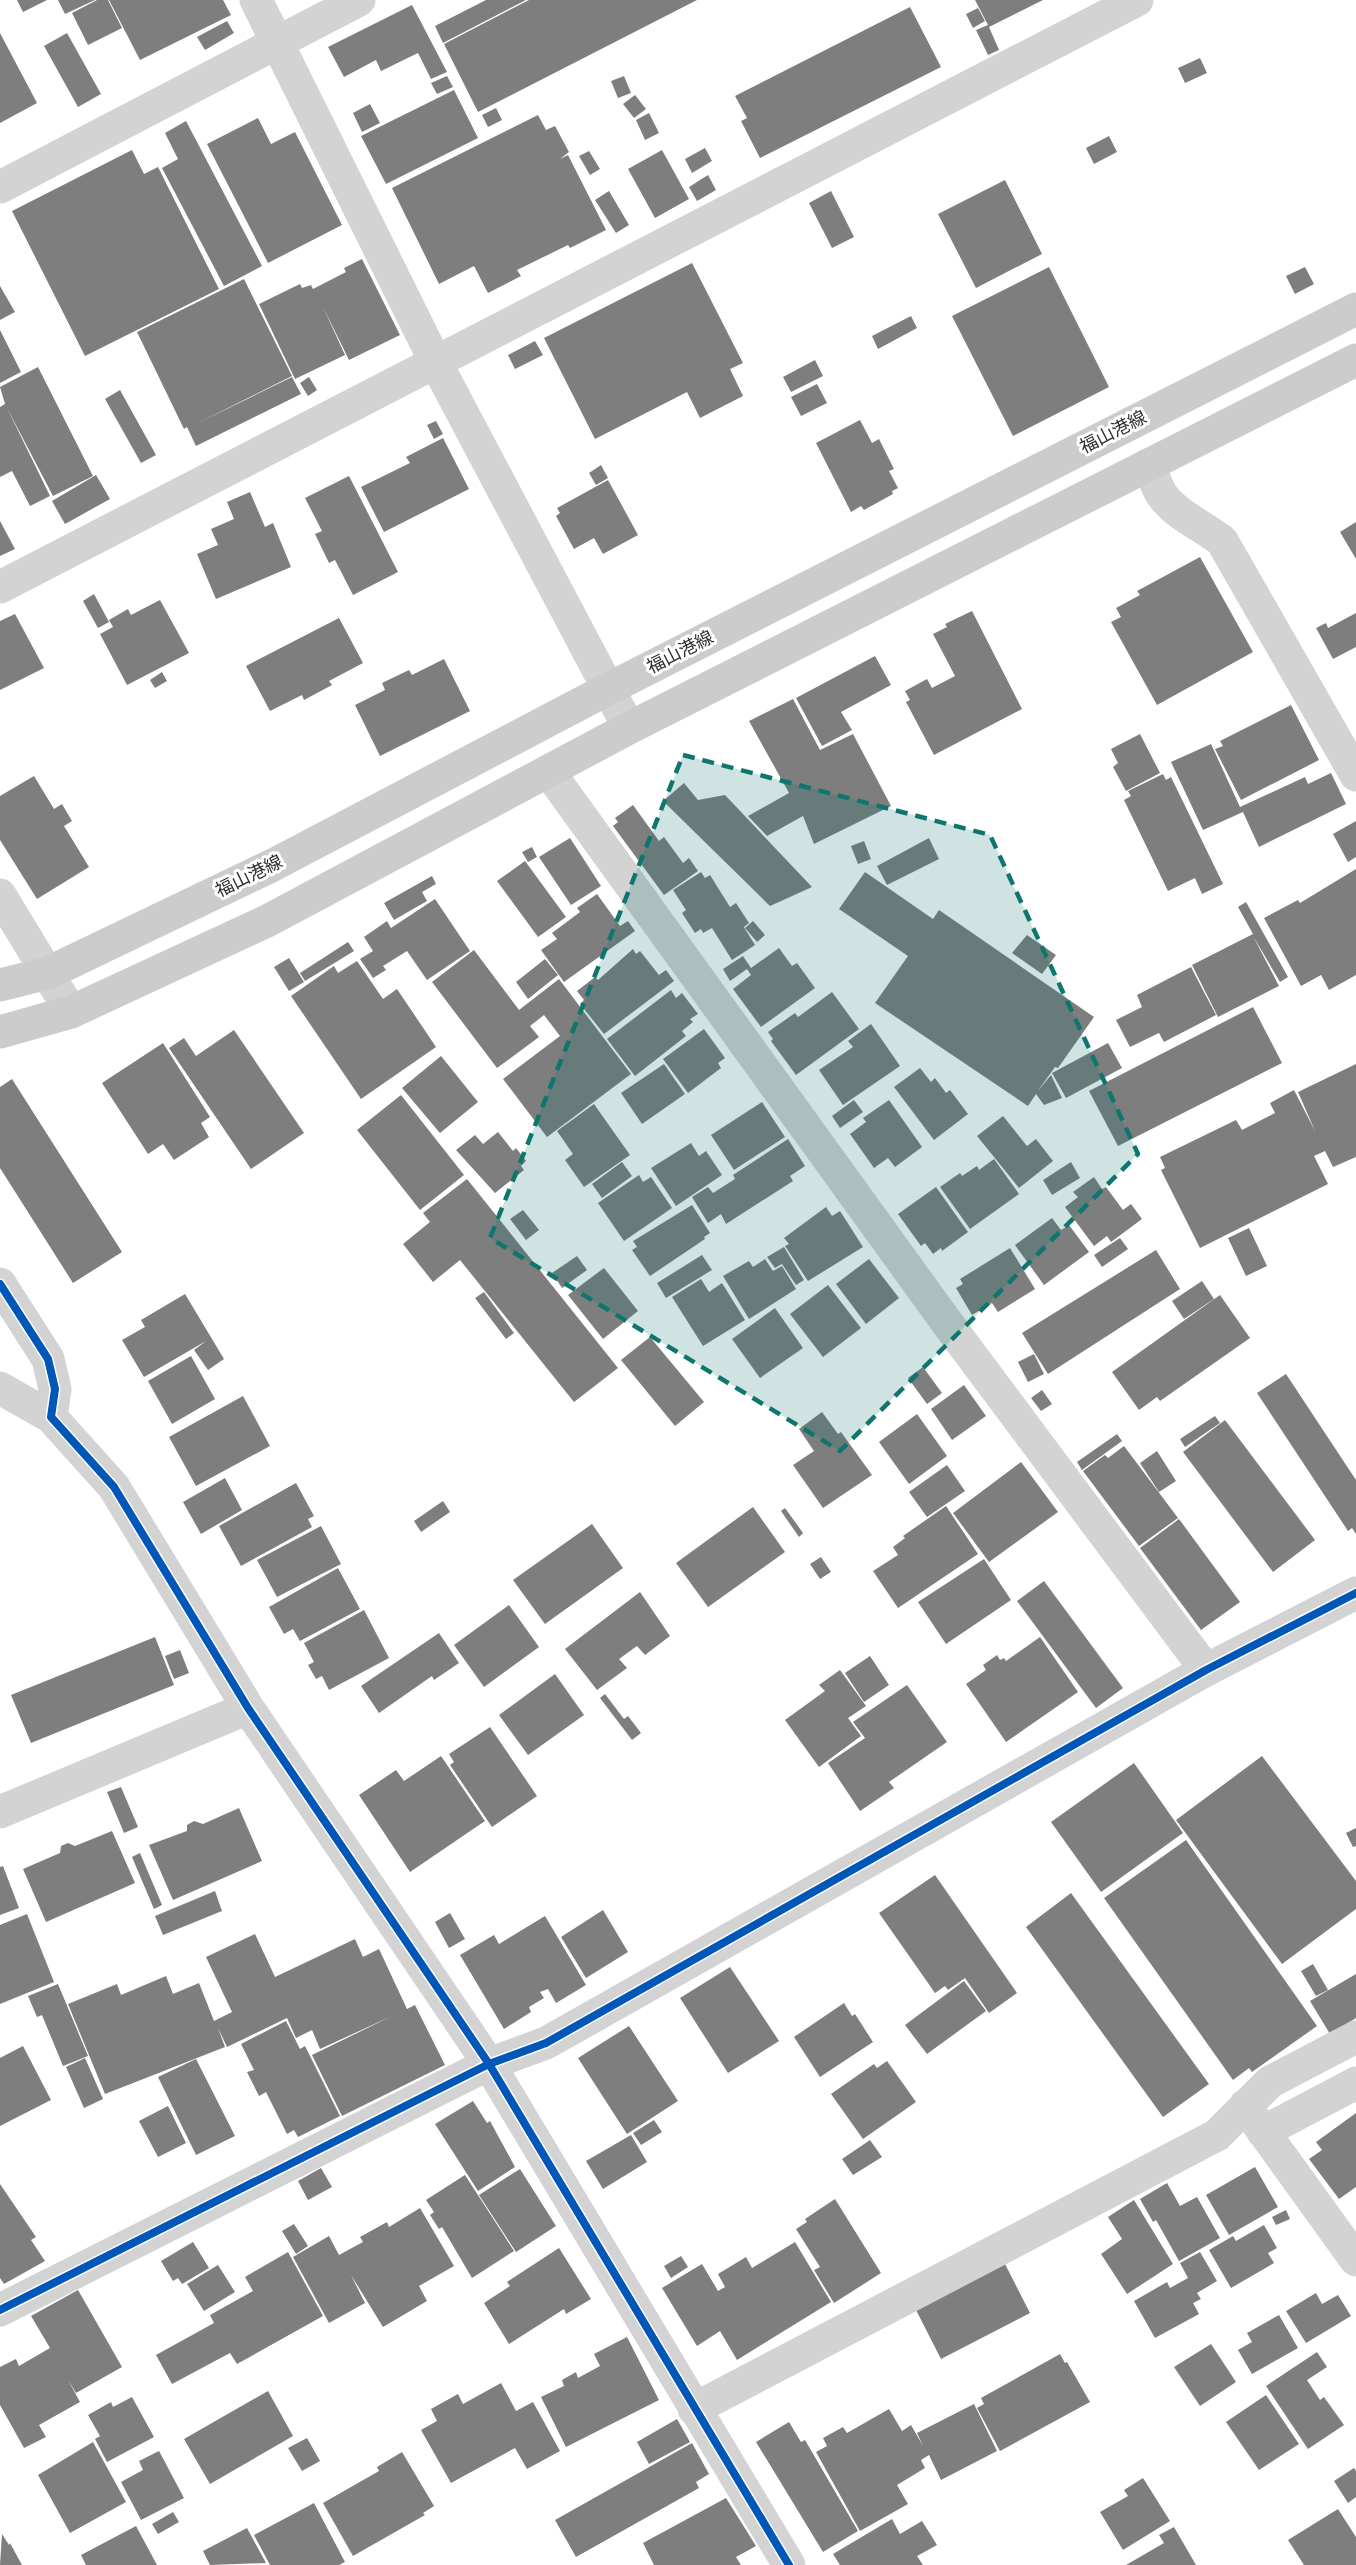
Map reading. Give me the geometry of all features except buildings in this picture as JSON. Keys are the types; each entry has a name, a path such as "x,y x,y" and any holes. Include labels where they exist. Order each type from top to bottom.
{"main road":[{"name":"福山港線","path":"0,985 48,973 273,865 610,688 1356,309"},
{"path":"0,1032 72,1012 267,921 629,728 1356,360"}],"street":[{"path":"256,0 279,41 436,363 610,688 629,728"},
{"path":"0,187 359,0"},
{"path":"0,587 1137,0"},
{"path":"1148,465 1163,495 1185,516 1201,524 1222,541 1356,775"},
{"path":"549,772 938,1311 1206,1670"},
{"path":"0,895 72,1012"},
{"path":"0,1284 48,1359 55,1389 51,1417"},
{"path":"0,1388 51,1417 114,1487 248,1708 489,2064 789,2565"},
{"path":"0,2310 489,2064 546,2043 1206,1670 1356,1593"},
{"path":"0,1812 248,1708"},
{"path":"1254,2119 1270,2082 1356,2037"},
{"path":"694,2409 1217,2135 1254,2119 1356,2083"},
{"path":"1254,2119 1356,2260"}],"highlighted area":[{"path":"683,755 990,835 1138,1154 840,1451 490,1238"}],"cycle path":[{"path":"0,1284 48,1359 55,1389 51,1417 114,1487 248,1708 489,2064 789,2565"},
{"path":"0,2310 489,2064 546,2043 1206,1670 1356,1593"}]}
